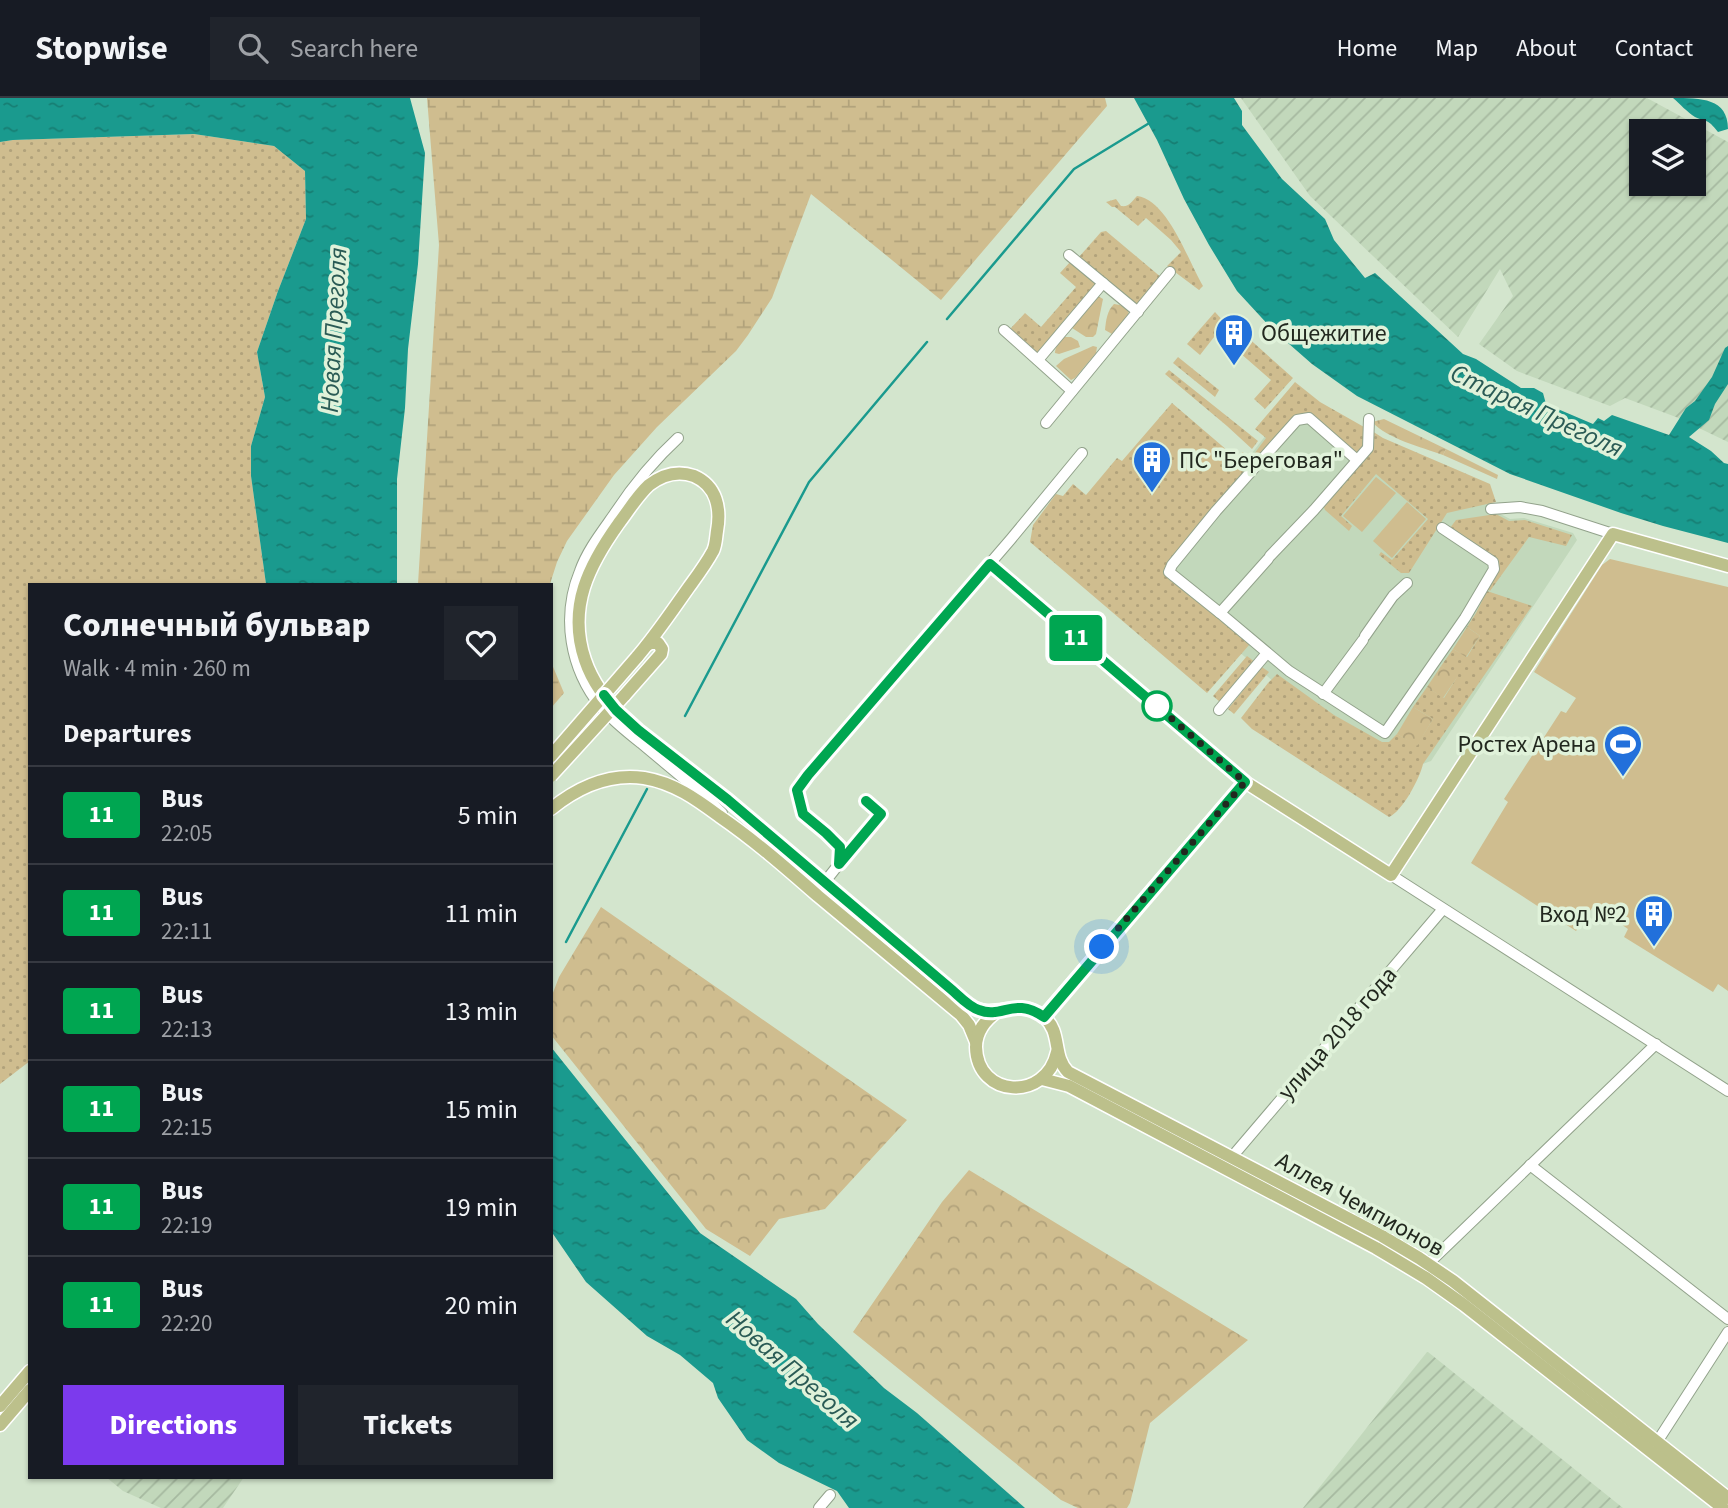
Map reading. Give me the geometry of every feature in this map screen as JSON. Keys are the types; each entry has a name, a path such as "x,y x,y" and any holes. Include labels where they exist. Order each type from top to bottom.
{"main road":[{"path":"553,754 637,657 647,645 714,549 719,517 717,500 707,485 699,479 677,473 667,474 649,485 601,550 588,574 579,615 580,637 584,658 593,679 616,710 657,746 728,800 970,1005 986,1012 999,1011"},
{"path":"1057,1052 1052,1067 1042,1079 1028,1087 1020,1088 997,1083 985,1072 976,1050 976,1042 986,1021 1006,1008 1022,1007 1044,1017 1245,782 1391,875 1613,534 1728,566"},
{"path":"553,774 661,653 662,649 658,643 651,642 647,645"},
{"path":"553,808 571,794 590,785 629,777 645,779 688,793 743,833 961,1015 969,1025 976,1042"},
{"name":"Аллея Чемпионов","path":"1044,1017 1053,1029 1061,1065 1068,1072 1382,1236 1428,1264 1728,1498"},
{"name":"Аллея Чемпионов","path":"1042,1079 1069,1086 1412,1269 1465,1305 1723,1508"},
{"path":"0,1406 28,1373"},
{"path":"0,1425 28,1392"}],"street":[{"path":"1069,255 1138,312"},
{"path":"1046,424 1171,272"},
{"path":"1038,360 1103,283"},
{"path":"1004,330 1072,391"},
{"path":"1357,460 1309,418 1297,420 1216,511 1169,572 1289,671 1385,733 1465,618 1494,569 1493,562 1442,528"},
{"path":"1220,613 1368,447 1369,419"},
{"path":"678,438 636,482 582,564 572,599 570,631 576,660 585,683 610,717 711,802 743,833"},
{"path":"824,883 839,864 840,847 803,814 797,790 1082,453"},
{"path":"1491,509 1520,507 1542,511 1613,534"},
{"path":"990,564 1245,782"},
{"path":"1323,694 1394,596 1407,583"},
{"path":"1219,710 1267,653"},
{"path":"1391,875 1728,1090"},
{"name":"улица 2018 года","path":"1231,1157 1443,909"},
{"path":"1428,1264 1656,1044"},
{"path":"1530,1165 1728,1319"},
{"path":"1657,1442 1728,1332"},
{"path":"819,1508 830,1495"}],"shaded area":[{"path":"1241,98 1647,98 1686,119 1629,119 1629,196 1706,196 1706,130 1728,142 1728,442 1676,417 1625,398 1610,406 1517,371 1479,344 1513,296 1500,269 1458,337 1310,196"},
{"path":"1300,391 1486,499 1491,509 1510,519 1524,518 1573,533 1577,540 1431,761 1409,769 1282,689 1150,575 1245,462"},
{"path":"1428,1352 1623,1508 1303,1508"},
{"path":"108,1479 243,1479 223,1508 161,1508 123,1491"}],"green space":[{"path":"427,98 1105,98 1107,106 941,300 811,194 772,298 748,335 736,351 657,427 614,475 567,541 550,583 418,583 439,245"},
{"path":"194,134 274,146 305,171 306,219 257,352 265,397 251,446 251,476 266,583 28,583 28,1063 0,1084 0,142"},
{"path":"1137,196 1148,200 1168,220 1203,286 1199,290 1167,266 1181,252 1171,240 1146,218 1138,226 1106,202 1116,199 1121,206 1126,206"},
{"path":"1106,231 1162,278 1140,305 1135,305 1079,257 1101,232"},
{"path":"1071,261 1097,283 1037,354 1012,333 1011,328 1025,313 1041,327 1076,287 1060,273"},
{"path":"1098,296 1103,299 1096,334 1086,337 1072,328"},
{"path":"1114,304 1129,310 1112,334 1105,330 1108,313"},
{"path":"1215,312 1225,323 1200,355 1187,344"},
{"path":"1235,326 1293,378 1265,409 1254,399 1271,380 1224,339"},
{"path":"1065,337 1078,341 1080,347 1055,353 1057,346"},
{"path":"1093,346 1097,347 1096,353 1075,378 1071,380 1056,366 1064,359"},
{"path":"1178,357 1219,390 1215,397 1173,363"},
{"path":"1169,370 1258,441 1252,449 1165,374"},
{"path":"1295,382 1320,402 1364,427 1365,447 1356,454 1310,416 1296,417 1260,459 1254,454 1266,438 1255,429"},
{"path":"1172,403 1235,457 1243,452 1254,464 1167,567 1250,644 1207,693 1030,542 1033,525 1056,494 1063,496 1073,484 1086,495 1117,458 1122,461"},
{"path":"1384,419 1446,449 1443,455 1396,438 1372,422"},
{"path":"1372,431 1490,484 1496,502 1447,513 1409,573 1401,573 1379,555 1381,552 1392,560 1428,519 1376,474 1341,516 1352,526 1349,531 1325,510 1323,505 1371,450"},
{"path":"1446,449 1498,475 1497,479 1443,455"},
{"path":"1376,477 1396,493 1362,532 1343,516"},
{"path":"1407,502 1426,519 1392,558 1373,541"},
{"path":"1496,514 1509,521 1525,520 1572,535 1566,546 1529,537 1490,591 1488,589 1499,571 1499,562 1450,528 1456,520"},
{"name":"Ростех Арена","path":"1610,559 1728,587 1728,991 1718,984 1713,992 1624,937 1628,929 1594,905 1576,931 1471,863 1508,802 1504,799 1561,711 1566,713 1576,698 1534,672 1602,565"},
{"path":"1487,591 1532,606 1423,764 1405,802 1389,817 1252,729 1241,718 1277,674 1334,715 1382,742 1389,742 1397,734 1417,745 1433,719 1413,707 1427,687 1444,698 1457,677 1441,666 1453,649 1467,657 1480,636 1467,627"},
{"path":"1467,627 1480,636 1466,657 1453,649"},
{"path":"1247,656 1255,662 1220,702 1213,696"},
{"path":"1441,666 1458,676 1443,698 1427,687"},
{"path":"553,667 564,693 553,706"},
{"path":"1262,667 1269,672 1234,714 1228,709"},
{"path":"1413,707 1433,719 1417,746 1397,734"},
{"path":"601,907 907,1120 825,1209 779,1219 750,1256 706,1229 553,1038 553,993 559,977"},
{"path":"969,1170 1248,1340 1150,1423 1127,1508 1078,1508 1061,1500 853,1332 942,1202"}],"water":[{"name":"Новая Преголя","path":"0,98 410,98 425,153 418,264 397,479 397,583 266,583 251,476 251,446 265,397 257,352 306,219 305,171 274,146 194,134 0,142"},
{"name":"Старая Преголя","path":"1134,98 1234,98 1242,111 1242,125 1282,179 1325,219 1334,240 1365,278 1375,273 1463,354 1476,359 1521,388 1534,388 1543,393 1546,404 1593,424 1598,418 1604,421 1612,415 1669,435 1686,408 1695,401 1712,377 1728,346 1728,384 1715,404 1709,420 1689,437 1728,464 1728,543 1621,513 1510,474 1357,396 1312,364 1272,329 1237,291 1184,199"},
{"path":"1673,98 1711,102 1723,111 1728,129 1718,132 1706,119 1692,115"},
{"name":"Новая Преголя","path":"553,1049 700,1233 796,1299 884,1388 917,1413 1025,1508 849,1508 837,1491 779,1463 747,1440 718,1398 713,1383 680,1355 647,1336 586,1282 553,1234"}],"waterway":[{"path":"947,319 1074,169 1151,122"},
{"path":"685,716 809,482 927,342"},
{"path":"566,942 647,789"}],"bus line":[{"name":"11","path":"604,695 638,730 728,800 952,990 977,1010 986,1012 1022,1007 1044,1017 1245,782 990,564 797,790 803,814 840,847 839,864 881,814 866,801"}],"place":[{"name":"Общежитие","path":"1234,367"},
{"name":"ПС \"Береговая\"","path":"1152,494"},
{"name":"Ростех Арена","path":"1623,778"},
{"name":"Вход №2","path":"1654,948"}],"route":[{"path":"1102,947 1245,782 1157,706"}]}
